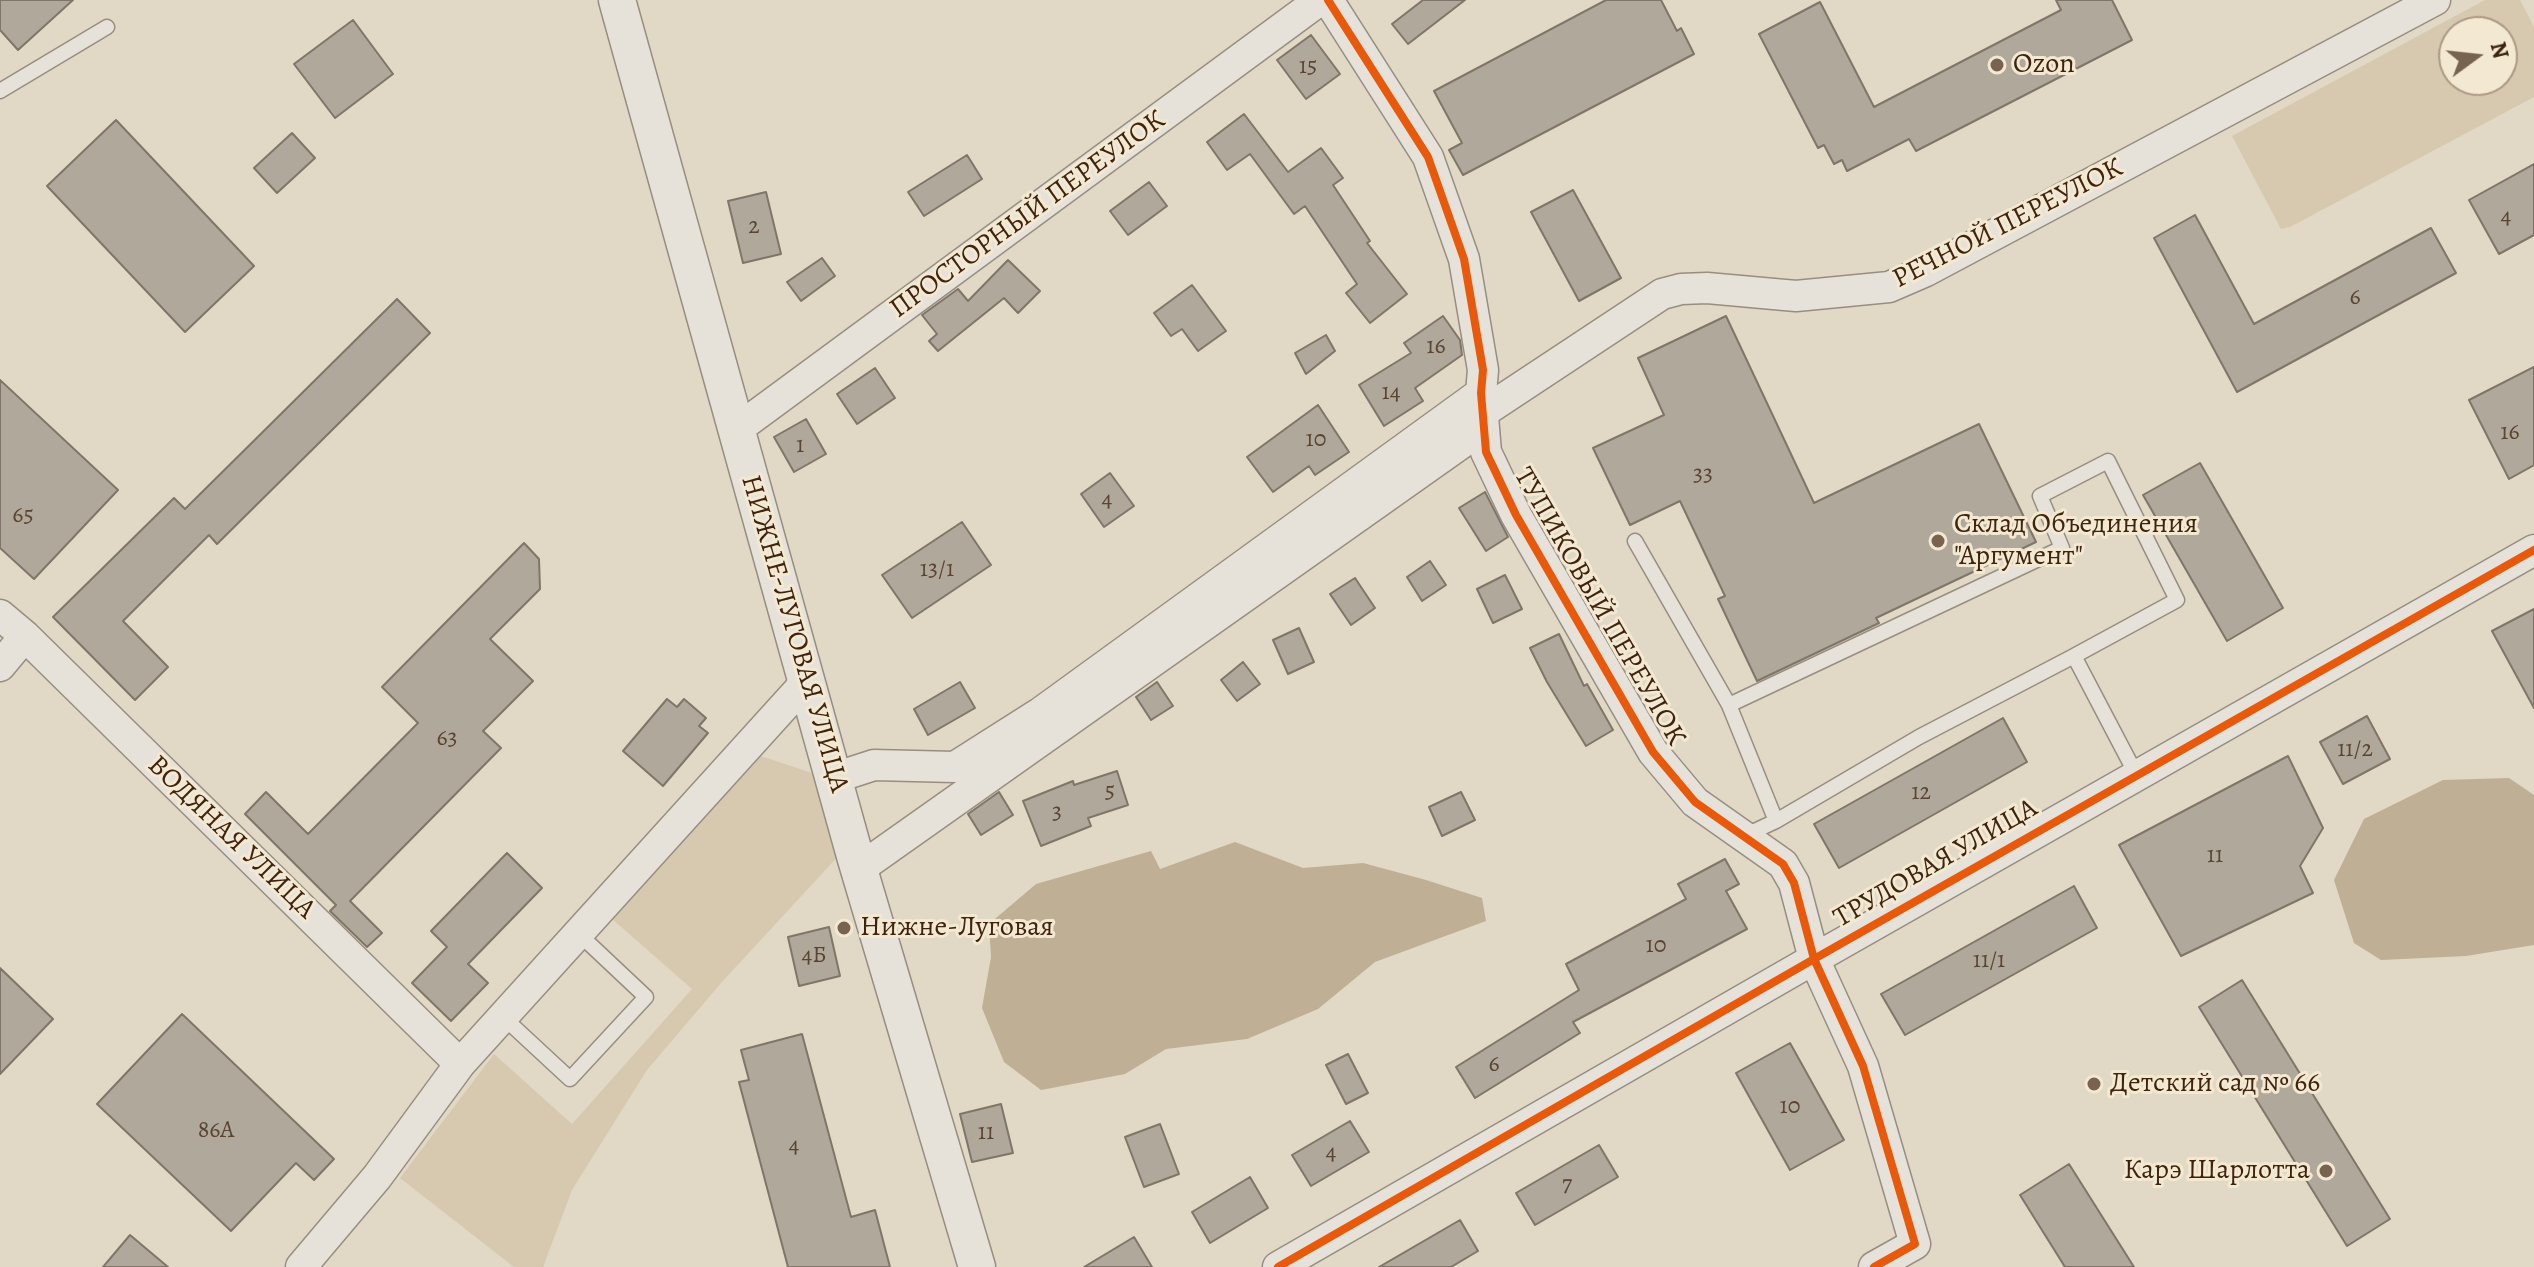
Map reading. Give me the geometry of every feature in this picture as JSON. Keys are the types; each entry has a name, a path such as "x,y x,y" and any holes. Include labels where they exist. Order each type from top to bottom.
{"street":[{"name":"НИЖНЕ-ЛУГОВАЯ УЛИЦА","path":"617,0 859,869 977,1267"},
{"name":"ПРОСТОРНЫЙ ПЕРЕУЛОК","path":"736,430 1320,0"},
{"name":"ТУПИКОВЫЙ ПЕРЕУЛОК","path":"1328,0 1428,157 1464,259 1483,370 1482,411 1486,452 1516,515 1653,752 1695,802 1783,864 1794,883 1814,959 1863,1066 1915,1244 1874,1267"},
{"name":"РЕЧНОЙ ПЕРЕУЛОК","path":"1482,411 1662,294 1681,289 1707,288 1796,296 1889,287 1926,271 2435,0"},
{"path":"834,778 874,765 955,767 1040,713 1482,411"},
{"path":"859,869 1482,411"},
{"name":"ТРУДОВАЯ УЛИЦА","path":"1278,1267 2534,550"},
{"name":"ВОДЯНАЯ УЛИЦА","path":"0,615 25,636 460,1064"},
{"path":"0,666 25,636"},
{"path":"301,1267 377,1177 460,1064 807,681"}],"lane":[{"path":"0,91 107,27"},
{"path":"1729,705 2062,548 2040,496 2108,461 2177,600 1919,737 1776,821 1742,837"},
{"path":"1635,541 1729,705 1776,821"},
{"path":"2074,656 2137,776"},
{"path":"502,1016 570,1079 646,997 578,933"}],"shaded area":[{"path":"2485,0 2520,0 2534,27 2534,97 2281,229 2232,136 2438,25 2438,96 2518,96 2518,16 2455,16"},
{"path":"758,755 812,773 842,852 721,983 647,1070 572,1190 543,1267 514,1267 400,1178 494,1054 572,1124 692,989 611,918"},
{"path":"2509,778 2534,795 2534,945 2466,956 2381,960 2354,943 2334,880 2364,819 2443,780"},
{"path":"1235,842 1303,868 1363,863 1426,880 1482,898 1486,921 1375,962 1318,1009 1247,1039 1166,1049 1125,1074 1041,1090 1004,1062 982,1008 991,957 989,924 1036,884 1151,851 1160,869"}],"building":[{"path":"0,0 73,0 18,50 0,30"},
{"path":"1423,0 1465,0 1408,44 1392,24"},
{"path":"1606,0 1661,0 1677,31 1681,28 1694,54 1463,175 1449,150 1462,143 1434,91"},
{"path":"2056,0 2112,0 2132,40 1916,151 1909,139 1847,171 1842,160 1834,164 1824,145 1818,148 1759,34 1820,2 1874,107 2061,10"},
{"path":"353,20 393,74 335,118 294,64"},
{"path":"1311,35 1340,74 1306,99 1277,60"},
{"path":"1244,114 1288,172 1321,148 1343,178 1333,185 1370,241 1367,243 1407,294 1370,323 1346,293 1357,284 1305,206 1294,214 1250,154 1227,170 1207,142"},
{"path":"116,120 254,266 185,332 47,186"},
{"path":"292,133 315,158 277,193 254,168"},
{"path":"967,155 982,179 924,216 908,192"},
{"path":"2534,164 2534,235 2499,254 2469,200"},
{"path":"1149,182 1167,206 1128,235 1110,211"},
{"path":"1573,190 1621,278 1579,301 1531,212"},
{"path":"766,192 781,254 743,263 728,201"},
{"path":"2195,215 2254,324 2431,228 2456,273 2237,392 2154,238"},
{"path":"822,258 835,276 801,301 787,282"},
{"path":"1008,260 1040,291 1018,313 1004,298 938,351 929,341 937,334 922,315 958,289 968,301"},
{"path":"1192,285 1226,331 1198,351 1182,329 1171,336 1154,313"},
{"path":"397,299 430,333 217,544 209,535 123,621 168,667 135,700 53,617 174,498 185,509"},
{"path":"1443,316 1460,340 1462,355 1415,388 1423,401 1384,426 1359,385 1411,353 1404,343"},
{"path":"1726,316 1814,503 1979,424 2036,542 1876,618 1879,623 1757,681 1718,599 1725,596 1680,501 1630,525 1593,448 1664,415 1638,358"},
{"path":"1326,335 1335,351 1306,374 1295,353"},
{"path":"2534,367 2534,465 2509,479 2469,400"},
{"path":"875,368 895,398 857,424 837,394"},
{"path":"0,380 118,490 34,579 0,548"},
{"path":"1318,405 1349,452 1315,475 1309,466 1273,492 1247,457"},
{"path":"806,419 826,454 794,472 774,437"},
{"path":"2200,463 2283,608 2227,641 2143,495"},
{"path":"1110,473 1134,506 1104,527 1081,494"},
{"path":"1485,492 1508,537 1486,551 1459,508"},
{"path":"962,522 991,565 912,618 882,575"},
{"path":"524,543 539,559 540,589 490,639 533,681 483,731 501,748 350,901 382,933 367,947 330,911 336,905 245,814 266,792 308,834 418,723 382,687"},
{"path":"1430,561 1446,585 1422,601 1407,577"},
{"path":"1505,575 1522,609 1493,623 1477,589"},
{"path":"1355,578 1375,608 1351,625 1330,594"},
{"path":"2534,609 2534,708 2492,631"},
{"path":"1299,628 1314,662 1288,674 1273,640"},
{"path":"1559,634 1584,686 1587,684 1613,730 1586,746 1530,648"},
{"path":"1243,662 1260,684 1237,701 1221,680"},
{"path":"960,682 975,708 928,735 914,709"},
{"path":"1157,682 1173,706 1151,720 1136,697"},
{"path":"667,699 677,707 684,699 706,718 699,726 708,733 663,786 623,751"},
{"path":"2367,716 2390,759 2343,784 2320,742"},
{"path":"2003,718 2027,762 1839,868 1814,824"},
{"path":"2288,756 2323,828 2300,866 2313,893 2181,956 2119,845"},
{"path":"1117,771 1128,805 1088,818 1091,826 1041,846 1023,801 1073,781 1074,785"},
{"path":"999,792 1013,815 981,835 968,814"},
{"path":"1461,792 1475,820 1442,836 1429,807"},
{"path":"507,853 542,888 468,964 488,983 451,1021 412,983 447,947 431,931"},
{"path":"1725,859 1739,884 1726,891 1747,929 1573,1022 1580,1033 1475,1098 1456,1067 1579,990 1566,964 1686,899 1678,884"},
{"path":"2074,886 2097,928 1905,1035 1881,994"},
{"path":"829,927 840,976 799,986 788,937"},
{"path":"0,968 53,1019 0,1074"},
{"path":"2242,980 2390,1219 2347,1246 2199,1007"},
{"path":"182,1014 334,1159 314,1180 296,1163 231,1231 97,1104"},
{"path":"802,1034 851,1217 875,1210 890,1267 788,1267 739,1082 749,1080 741,1050"},
{"path":"1790,1043 1844,1140 1790,1170 1736,1073"},
{"path":"1348,1054 1368,1093 1346,1104 1326,1065"},
{"path":"1001,1104 1013,1153 972,1162 960,1114"},
{"path":"1350,1121 1369,1152 1311,1186 1292,1155"},
{"path":"1160,1124 1179,1174 1144,1187 1125,1137"},
{"path":"1599,1145 1618,1177 1535,1225 1516,1193"},
{"path":"2069,1164 2134,1267 2065,1267 2020,1195"},
{"path":"1250,1177 1268,1208 1210,1243 1192,1212"},
{"path":"1460,1220 1478,1251 1451,1267 1379,1267"},
{"path":"130,1235 168,1267 103,1267"},
{"path":"1134,1237 1152,1267 1084,1267"}],"cycle path":[{"path":"1328,0 1428,157 1464,259 1483,370 1481,393 1486,452 1516,515 1653,752 1695,802 1783,864 1794,883 1814,959 1863,1066 1915,1244 1874,1267"},
{"path":"1278,1267 2534,550"}],"place":[{"name":"Ozon","path":"1997,65"},
{"name":"Склад Объединения \"Аргумент\"","path":"1938,541"},
{"name":"Нижне-Луговая","path":"844,928"},
{"name":"Детский сад № 66","path":"2094,1084"},
{"name":"Карэ Шарлотта","path":"2326,1171"}]}
